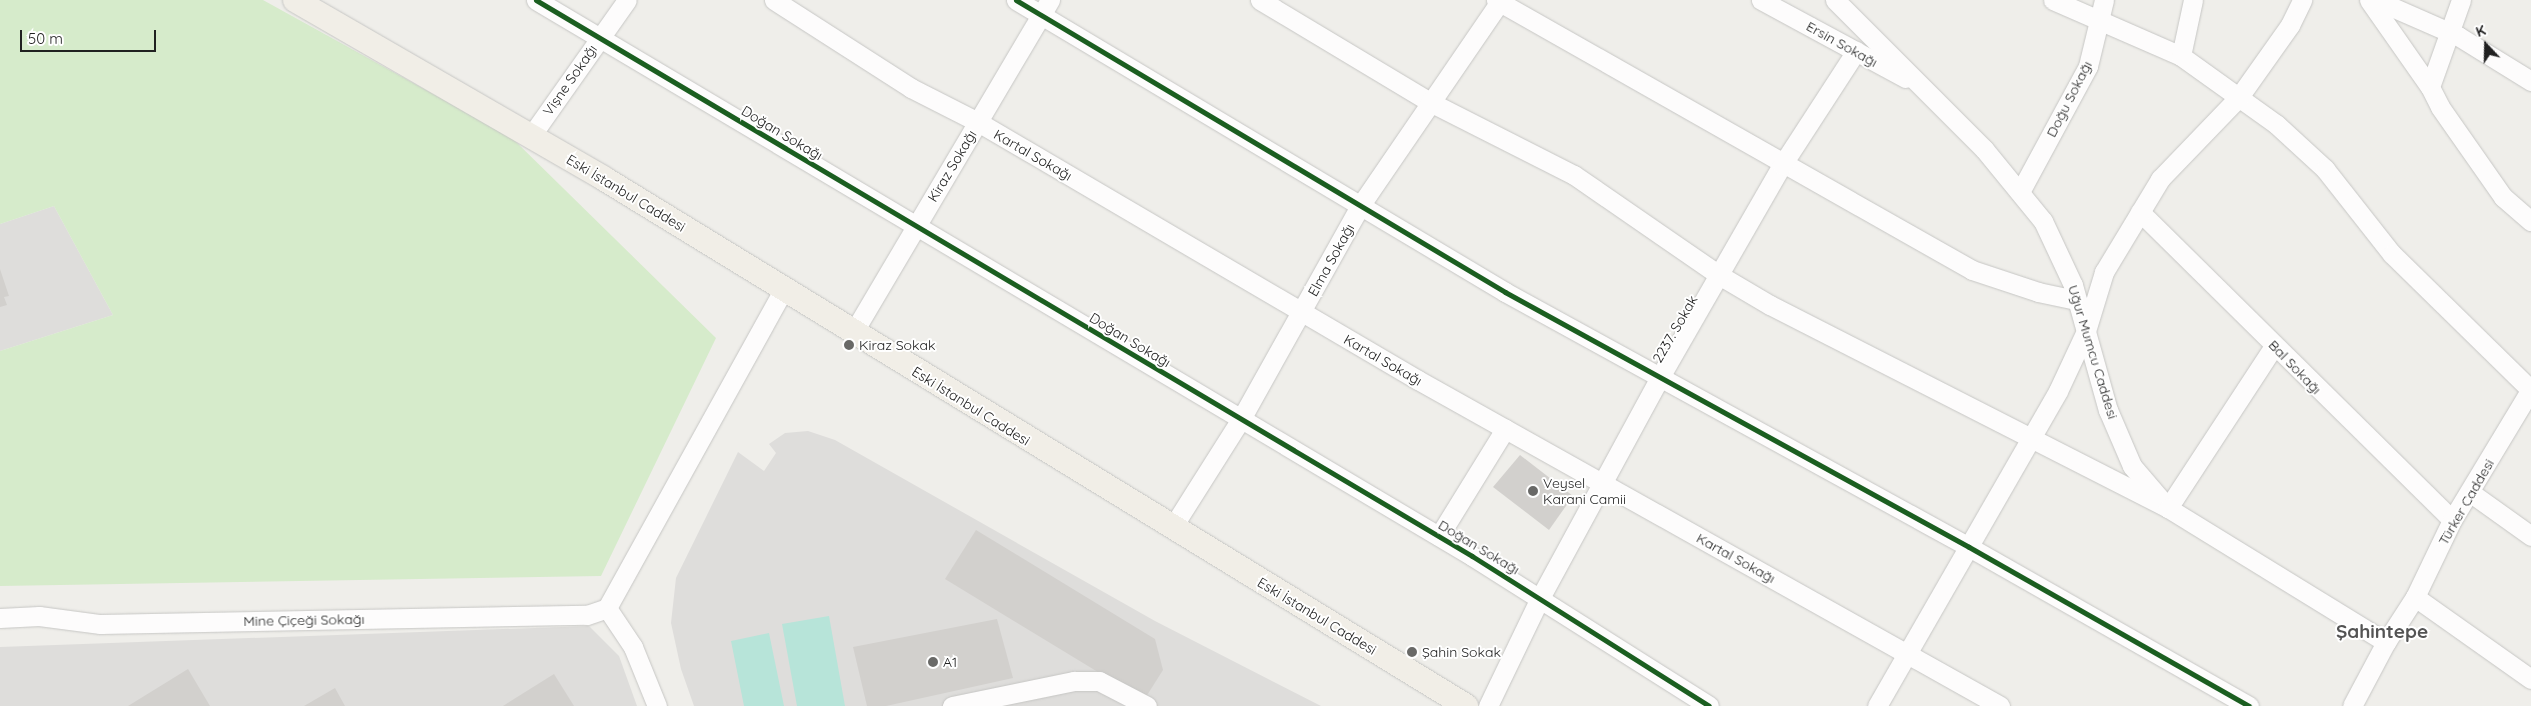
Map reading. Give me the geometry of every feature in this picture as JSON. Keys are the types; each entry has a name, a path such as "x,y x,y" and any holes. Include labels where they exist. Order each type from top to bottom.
{"main road":[{"name":"Eski İstanbul Caddesi","path":"294,0 531,136 1466,706"}],"street":[{"name":"Doğan Sokağı","path":"536,0 1439,536 1709,706"},
{"name":"Vişne Sokağı","path":"531,136 627,0"},
{"name":"Kartal Sokağı","path":"774,0 911,88 978,122 1505,429 2000,706"},
{"path":"1016,0 1046,8 1360,206 1505,292 1970,547 2249,706"},
{"path":"1260,0 1430,102 1574,175 1719,275 1770,306 2168,508 2274,346"},
{"name":"Ersin Sokağı","path":"1761,0 1923,88"},
{"name":"Uğur Mumcu Caddesi","path":"1835,0 1984,149 2043,221 2077,300 2108,410 2132,466 2168,508 2386,642"},
{"path":"2053,0 2181,56 2239,97 2324,169 2392,254 2531,389"},
{"name":"Doğu Sokağı","path":"2020,192 2088,66 2104,0"},
{"path":"2181,56 2193,0"},
{"path":"1877,706 2031,440 2086,331 2104,272 2140,212 2160,179 2239,97 2290,25 2302,0"},
{"path":"2369,0 2430,87 2440,107 2503,197 2531,221"},
{"path":"2376,0 2448,32 2531,81"},
{"path":"2430,87 2448,32 2461,0"},
{"path":"1499,1 1782,165 1972,270 2038,292 2077,300"},
{"name":"Elma Sokağı","path":"1172,528 1241,419 1360,206 1499,1"},
{"name":"Kiraz Sokağı","path":"853,333 1046,8"},
{"name":"2237. Sokak","path":"1488,706 1540,598 1660,377 1782,165 1856,51"},
{"name":"Bal Sokağı","path":"2140,212 2452,520"},
{"path":"657,706 634,647 607,608 784,290"},
{"name":"Türker Caddesi","path":"2386,642 2415,597 2452,520 2471,493 2531,389"},
{"path":"1439,536 1505,429"},
{"path":"2471,493 2531,536"},
{"path":"2415,597 2531,678"},
{"name":"Mine Çiçeği Sokağı","path":"0,618 38,616 100,624 587,615 607,608"},
{"path":"2352,706 2386,642"},
{"path":"952,706 1074,682 1099,681 1147,706"}],"shaded area":[{"path":"54,206 113,315 0,351 0,224"},
{"path":"808,431 835,440 1155,621 1321,706 694,706 681,669 671,623 676,578 738,452 764,471 776,453 769,444 785,433"},
{"path":"829,616 845,706 797,706 782,624"},
{"path":"589,626 619,656 637,706 0,706 0,647"},
{"path":"769,633 784,706 744,706 731,641"}],"green space":[{"path":"0,0 263,0 511,137 716,338 601,576 0,586 0,351 113,315 54,206 0,224"}],"building":[{"path":"0,269 9,296 4,297 7,305 0,307"},
{"name":"Veysel Karani Camii","path":"1520,455 1573,496 1549,530 1493,487"},
{"path":"976,530 1155,639 1163,670 1144,700 945,579"},
{"name":"A1","path":"997,619 1013,678 886,706 867,706 853,647"},
{"path":"188,669 210,706 128,706"},
{"path":"554,674 574,706 503,706"},
{"path":"335,688 345,706 304,706"}],"cycle path":[{"path":"536,0 1472,556 1709,706"},
{"path":"1016,0 1505,292 1969,547 2249,706"}],"place":[{"name":"Kiraz Sokak","path":"849,345"},
{"name":"Veysel Karani Camii","path":"1533,491"},
{"name":"Şahin Sokak","path":"1412,652"},
{"name":"A1","path":"933,662"}],"district":[{"name":"Şahintepe","path":"2382,632"}]}
